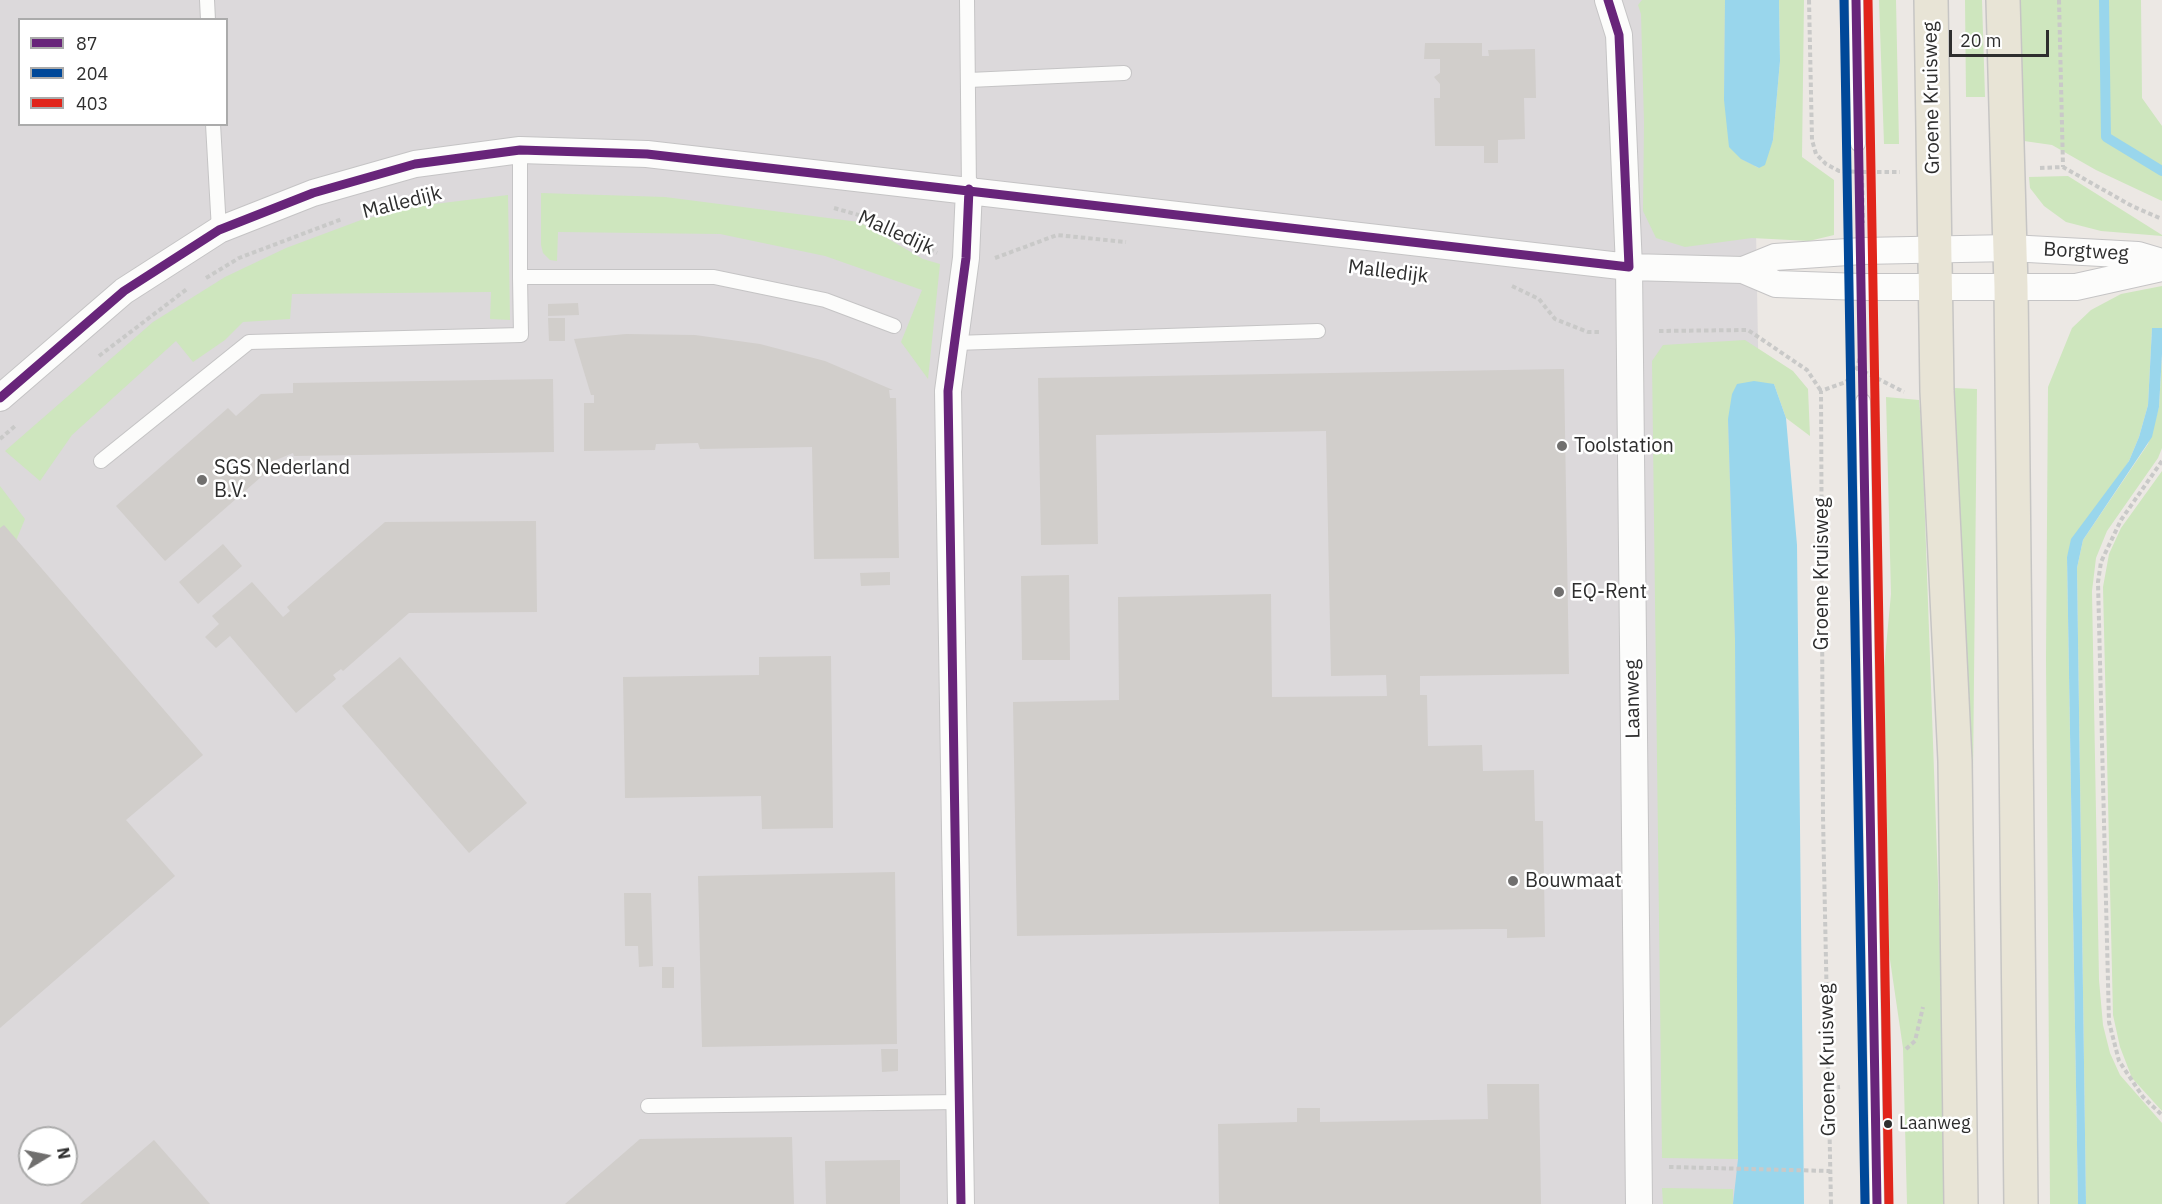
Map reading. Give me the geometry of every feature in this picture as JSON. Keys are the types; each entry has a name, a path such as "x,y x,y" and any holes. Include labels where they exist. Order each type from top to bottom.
{"main road":[{"name":"Groene Kruisweg","path":"1930,0 1935,287 1955,761 1961,1204"},
{"path":"2003,0 2011,287 2021,1204"}],"street":[{"path":"1608,0 1619,35 1629,267"},
{"name":"Malledijk","path":"0,398 124,291 219,230 313,193 415,164 520,150 647,154 969,189 1629,267 1743,270 1776,284 1935,287"},
{"path":"961,1204 948,391 966,258 969,189"},
{"name":"Borgtweg","path":"1934,250 2010,248 2138,255 2162,262"},
{"name":"Malledijk","path":"1743,270 1775,257 1862,251 1934,250"},
{"name":"Laanweg","path":"1629,267 1639,1204"},
{"name":"Borgtweg","path":"1935,287 2076,287 2162,268"}],"lane":[{"path":"207,0 208,18"},
{"path":"967,0 969,189"},
{"path":"1856,0 1858,144"},
{"path":"969,80 1124,73"},
{"path":"213,126 219,230"},
{"path":"101,461 249,342 521,335 520,150"},
{"path":"520,277 714,277 825,300 894,326"},
{"path":"955,343 1318,331"},
{"path":"1863,401 1876,1204"},
{"path":"648,1106 959,1102"}],"path":[{"path":"1809,0 1812,140 1815,154 1826,164 1839,171 1862,172 1862,251"},
{"path":"2059,0 2062,167 2132,206 2162,219"},
{"name":"Malledijk","path":"828,207 876,220 932,252 966,258 1000,259 1057,235 1135,243"},
{"name":"Malledijk","path":"202,280 239,258 352,215"},
{"path":"93,360 192,285"},
{"path":"1502,285 1514,286 1539,300 1555,319 1588,332 1748,330 1807,370 1821,391 1846,382 1857,368 1861,353 1861,287"},
{"path":"1857,368 1907,394"},
{"name":"Groene Kruisweg","path":"1821,391 1823,817 1831,1204"},
{"path":"0,439 17,425"},
{"path":"2162,461 2121,520 2101,562 2098,582 2109,1022 2119,1061 2143,1097 2162,1115"},
{"path":"1906,1049 1915,1041 1924,995"},
{"path":"1830,1088 1840,1087"},
{"path":"1639,1166 1830,1172"}],"shaded area":[{"path":"0,0 1752,0 1773,1204 0,1204"}],"green space":[{"path":"1642,0 1725,0 1724,100 1741,159 1759,168 1773,140 1780,61 1779,0 1804,0 1802,157 1834,180 1834,235 1809,241 1752,238 1685,247 1656,238 1643,211 1644,122 1641,14 1638,5"},
{"path":"1879,0 1896,0 1899,144 1884,144"},
{"path":"1965,0 1982,0 1985,97 1966,97"},
{"path":"2019,0 2141,0 2142,98 2162,126 2162,201 2096,170 2052,145 2024,141"},
{"path":"2068,176 2162,236 2101,231 2066,222 2044,206 2030,188 2029,177"},
{"path":"541,193 665,197 859,222 923,259 940,264 928,379 901,342 922,290 825,256 720,234 558,232 557,261 550,260 543,253 541,245"},
{"path":"508,195 510,320 490,319 491,292 292,294 290,319 243,322 225,340 193,362 176,341 72,435 40,481 5,451 153,322 225,277 286,248 361,220 418,206"},
{"path":"2162,286 2162,328 2152,328 2148,405 2139,437 2129,461 2067,557 2078,1204 2050,1204 2046,659 2048,387 2072,328 2091,310 2121,294"},
{"path":"1745,340 1793,371 1808,389 1810,436 1786,418 1774,384 1728,419 1735,640 1738,1159 1662,1158 1652,361 1663,345"},
{"path":"2162,354 2162,448 2158,458 2107,531 2096,558 2092,591 2099,980 2103,1025 2110,1053 2120,1075 2162,1123 2162,1204 2086,1204 2077,568 2083,540 2148,444 2159,407"},
{"path":"1954,388 1977,389 1973,775"},
{"path":"1886,397 1919,400 1922,434 1940,939 1945,1204 1907,1204 1903,1048 1889,953 1884,668 1891,594"},
{"path":"2162,471 2162,1111 2132,1078 2120,1047 2113,1015 2103,587 2109,554 2121,528"},
{"path":"0,486 25,519 13,548 0,558"},
{"path":"1662,1188 1733,1189 1733,1204 1663,1204"}],"water":[{"path":"1725,0 1779,0 1780,61 1773,140 1765,165 1759,168 1741,159 1729,147 1724,100"},
{"path":"2152,328 2162,328 2162,354 2159,407 2152,437 2083,540 2077,568 2086,1204 2078,1204 2067,557 2071,539 2129,461 2139,437 2148,405"},
{"path":"1754,381 1774,384 1786,418 1797,545 1804,1204 1733,1204 1738,1159 1735,640 1728,419 1732,394 1737,384"}],"building":[{"path":"1425,43 1482,43 1482,56 1489,56 1488,50 1535,49 1536,98 1524,98 1525,139 1498,140 1498,163 1484,163 1484,146 1435,146 1434,98 1440,98 1440,84 1434,77 1440,73 1440,59 1424,59"},
{"path":"578,303 579,315 548,316 548,304"},
{"path":"548,318 565,318 565,341 549,341"},
{"path":"626,334 695,335 760,344 825,361 893,390 889,390 890,398 896,398 899,558 814,559 812,447 700,449 698,443 656,444 655,450 584,451 584,403 594,403 594,395 591,395 574,339"},
{"path":"1564,369 1569,674 1420,676 1420,695 1427,695 1428,746 1482,745 1483,771 1534,770 1535,821 1543,821 1545,937 1507,938 1507,929 1017,936 1013,702 1119,700 1118,597 1271,594 1272,697 1387,696 1386,675 1331,676 1326,431 1096,435 1098,544 1041,545 1038,378"},
{"name":"SGS Nederland B.V.","path":"553,379 554,452 294,456 293,453 276,460 277,463 165,561 116,506 228,408 236,416 261,394 293,393 293,383"},
{"path":"536,521 537,612 409,613 343,671 341,669 333,675 336,679 296,713 230,636 216,648 205,637 219,624 212,616 252,582 283,617 290,611 287,607 385,522"},
{"path":"4,525 203,755 126,820 175,876 0,1028 0,528"},
{"path":"223,544 242,566 198,604 179,582"},
{"path":"890,572 890,585 861,586 860,573"},
{"path":"1069,575 1070,660 1022,660 1021,576"},
{"path":"831,656 833,828 762,829 761,796 625,798 623,677 759,675 759,657"},
{"path":"400,657 527,803 469,853 342,706"},
{"path":"895,872 897,1044 702,1047 698,876"},
{"path":"624,893 651,893 653,966 639,967 638,946 625,946"},
{"path":"662,967 674,967 674,988 662,988"},
{"path":"881,1049 898,1049 898,1071 882,1072"},
{"path":"1487,1084 1539,1084 1541,1204 1219,1204 1218,1124 1297,1122 1297,1108 1320,1108 1320,1122 1488,1119"},
{"path":"792,1137 794,1204 565,1204 640,1139"},
{"path":"154,1140 210,1204 80,1204"},
{"path":"900,1160 900,1204 826,1204 825,1161"}],"waterway":[{"path":"2104,0 2106,137 2162,171"}],"transit line":[{"name":"87","path":"0,398 124,291 219,230 313,193 415,164 520,150 647,154 1629,267 1619,35 1608,0"},
{"name":"204","path":"1844,0 1865,1204"},
{"name":"87","path":"1856,0 1877,1204"},
{"name":"403","path":"1868,0 1889,1204"},
{"name":"87","path":"961,1204 948,391 966,258 969,189"}],"place":[{"name":"Toolstation","path":"1562,446"},
{"name":"SGS Nederland B.V.","path":"202,480"},
{"name":"EQ-Rent","path":"1559,592"},
{"name":"Bouwmaat","path":"1513,881"},
{"name":"Laanweg","path":"1888,1124"}]}
